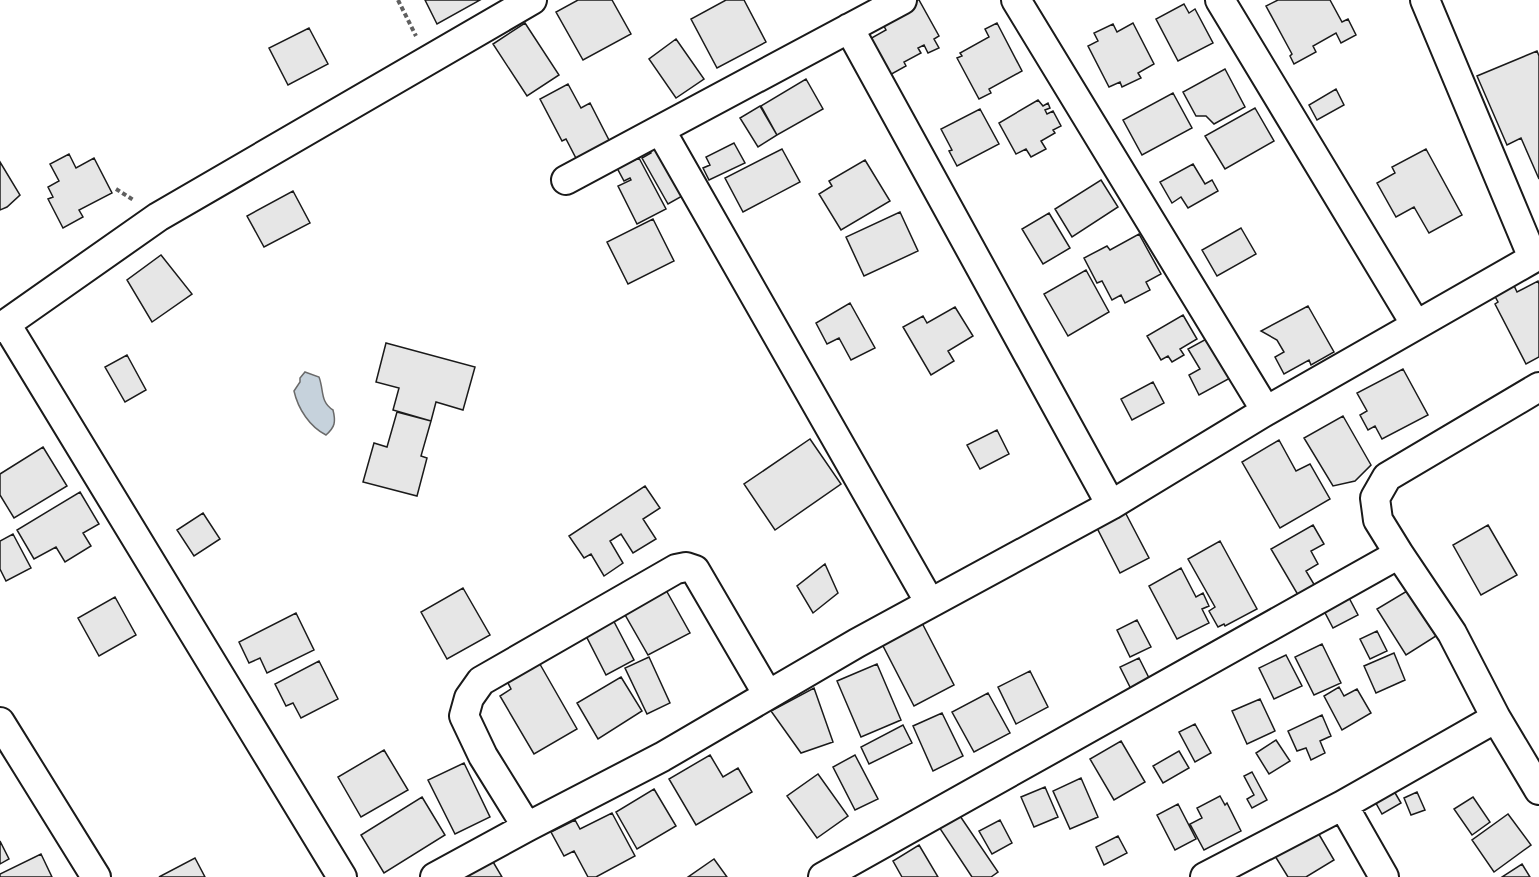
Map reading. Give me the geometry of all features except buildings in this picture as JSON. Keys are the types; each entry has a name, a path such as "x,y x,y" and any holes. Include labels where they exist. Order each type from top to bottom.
{"street":[{"path":"342,877 3,326 158,217 532,0"},
{"path":"566,180 902,0"},
{"path":"1016,0 1266,411"},
{"path":"1220,0 1416,325"},
{"path":"435,877 662,757 930,603 1111,505 1266,411 1536,256 1425,0"},
{"path":"849,28 1111,505"},
{"path":"661,131 930,603"},
{"path":"1539,387 1387,477 1375,498 1378,520 1452,633 1496,718 1539,790"},
{"path":"823,877 1399,554"},
{"path":"526,827 483,756 464,716 469,698 481,681 676,569 686,567 695,570 768,695"},
{"path":"1205,877 1343,805 1496,718"},
{"path":"0,722 96,877"},
{"path":"1343,805 1384,877"}],"path":[{"path":"398,0 429,61"}],"shaded area":[{"path":"305,372 319,377 324,399 333,410 334,424 326,435 310,422 296,398 294,391"}]}
